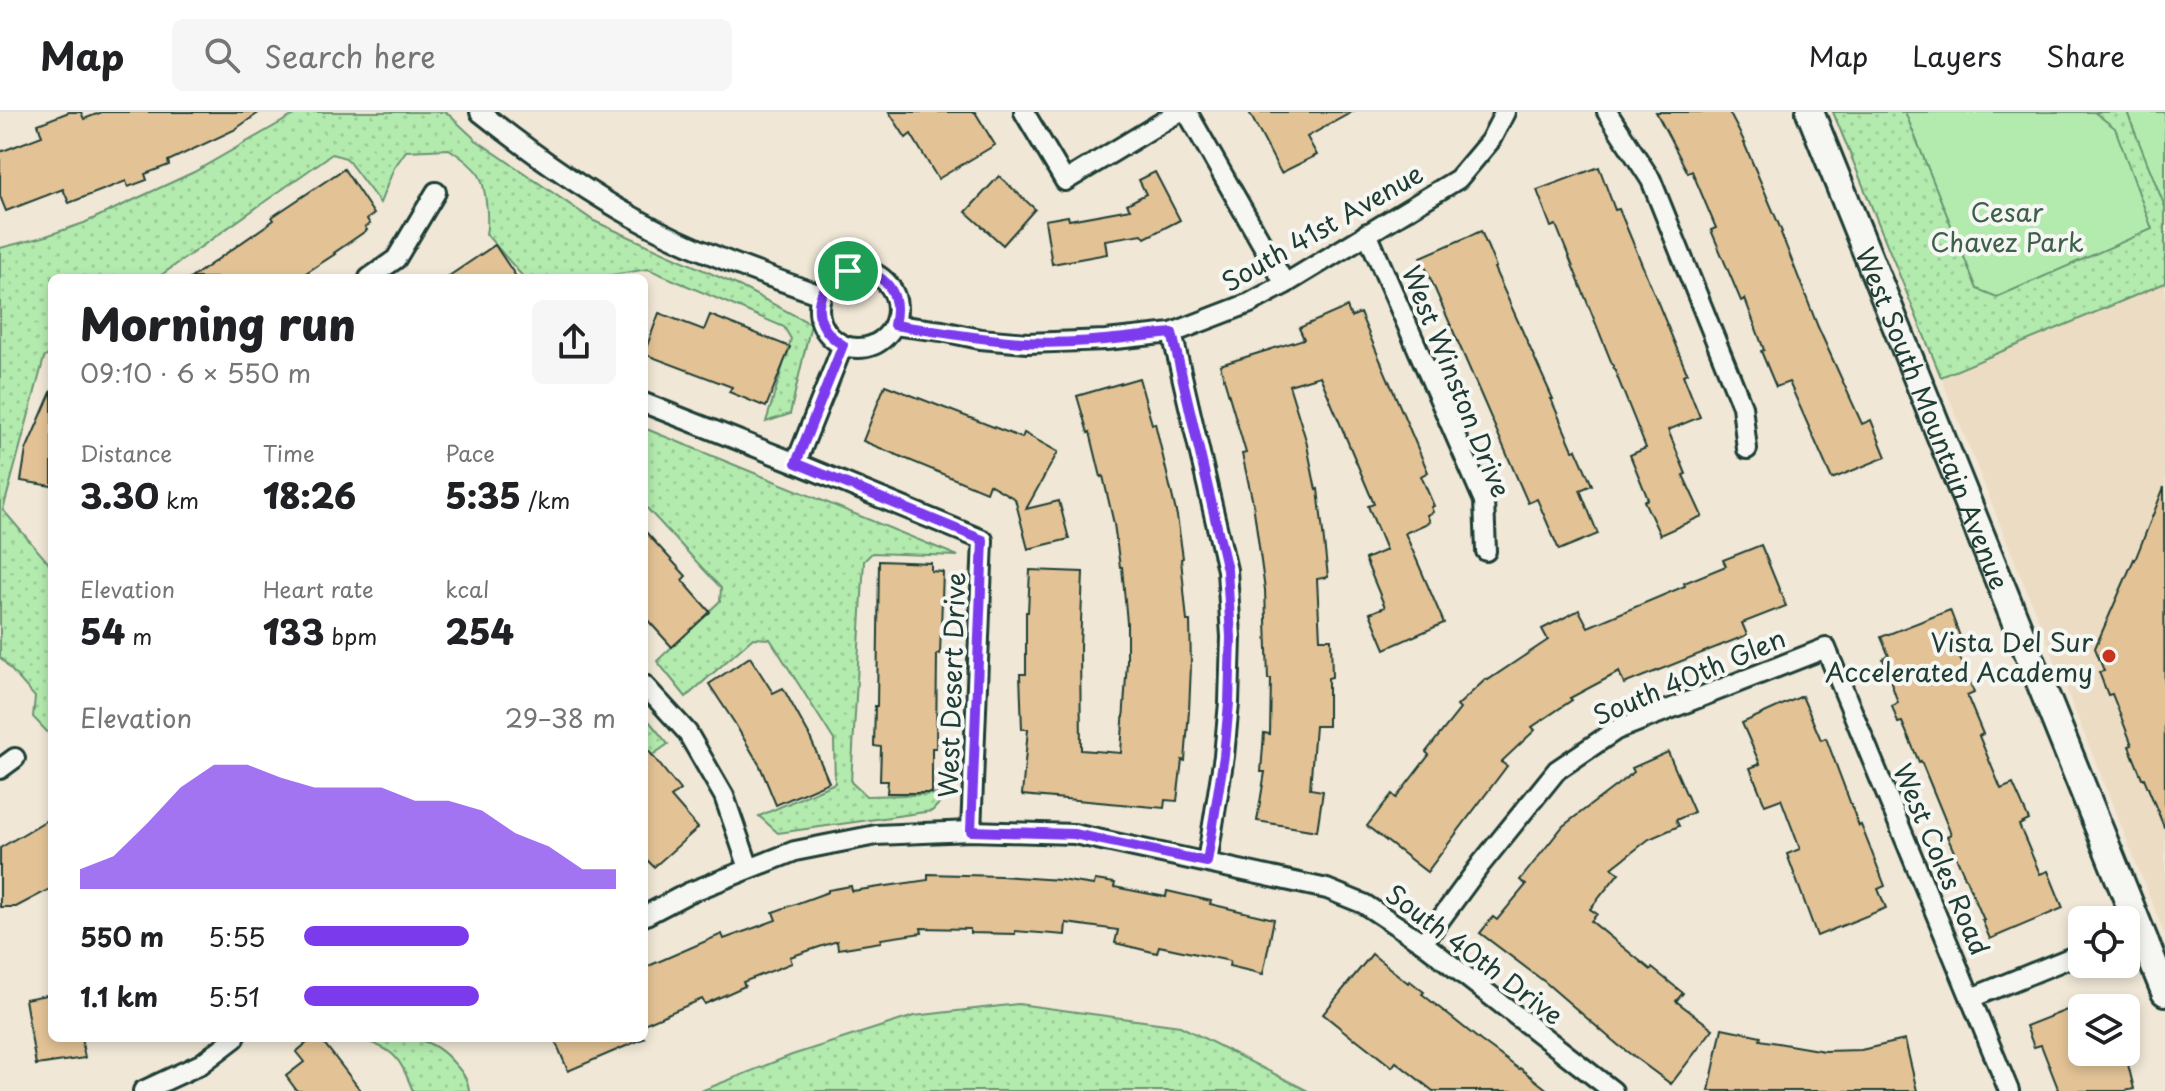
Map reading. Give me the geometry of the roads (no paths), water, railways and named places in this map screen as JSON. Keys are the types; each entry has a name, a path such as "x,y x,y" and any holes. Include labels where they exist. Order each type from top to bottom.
{"street":[{"path":"480,112 526,150 637,219 757,273 821,295"},
{"path":"1024,112 1065,181 1179,112"},
{"path":"1187,112 1285,284"},
{"name":"South 41st Avenue","path":"894,325 1027,343 1106,340 1172,333 1250,303 1458,179 1490,141 1505,112"},
{"path":"1607,112 1651,180 1742,406 1747,449"},
{"name":"West South Mountain Avenue","path":"1810,112 2122,906"},
{"path":"375,274 396,259 436,192"},
{"name":"West Winston Drive","path":"1367,233 1484,501 1486,551"},
{"path":"848,271 873,273 892,289 897,313 894,325 878,343 855,348 843,345 825,330 820,319 821,295 827,284 848,271"},
{"path":"1172,333 1227,570 1231,637 1229,703 1207,862"},
{"path":"648,405 796,463 843,345"},
{"name":"West Desert Drive","path":"796,463 983,540 971,831"},
{"name":"South 40th Glen","path":"1423,943 1481,864 1557,770 1616,730 1826,648"},
{"name":"West Coles Road","path":"1826,648 2009,1091"},
{"path":"648,689 687,732 724,796 749,868"},
{"name":"South 40th Drive","path":"648,914 688,893 795,851 876,835 971,831 1074,834 1327,889 1364,904 1423,943 1613,1091"},
{"name":"West South Mountain Avenue","path":"2140,946 2165,992"},
{"path":"1971,998 2068,959"},
{"path":"143,1091 201,1064 230,1042"}],"place":[{"name":"Vista Del Sur Accelerated Academy","path":"2109,656"}],"park label":[{"name":"Cesar Chavez Park","path":"2007,226"}]}
